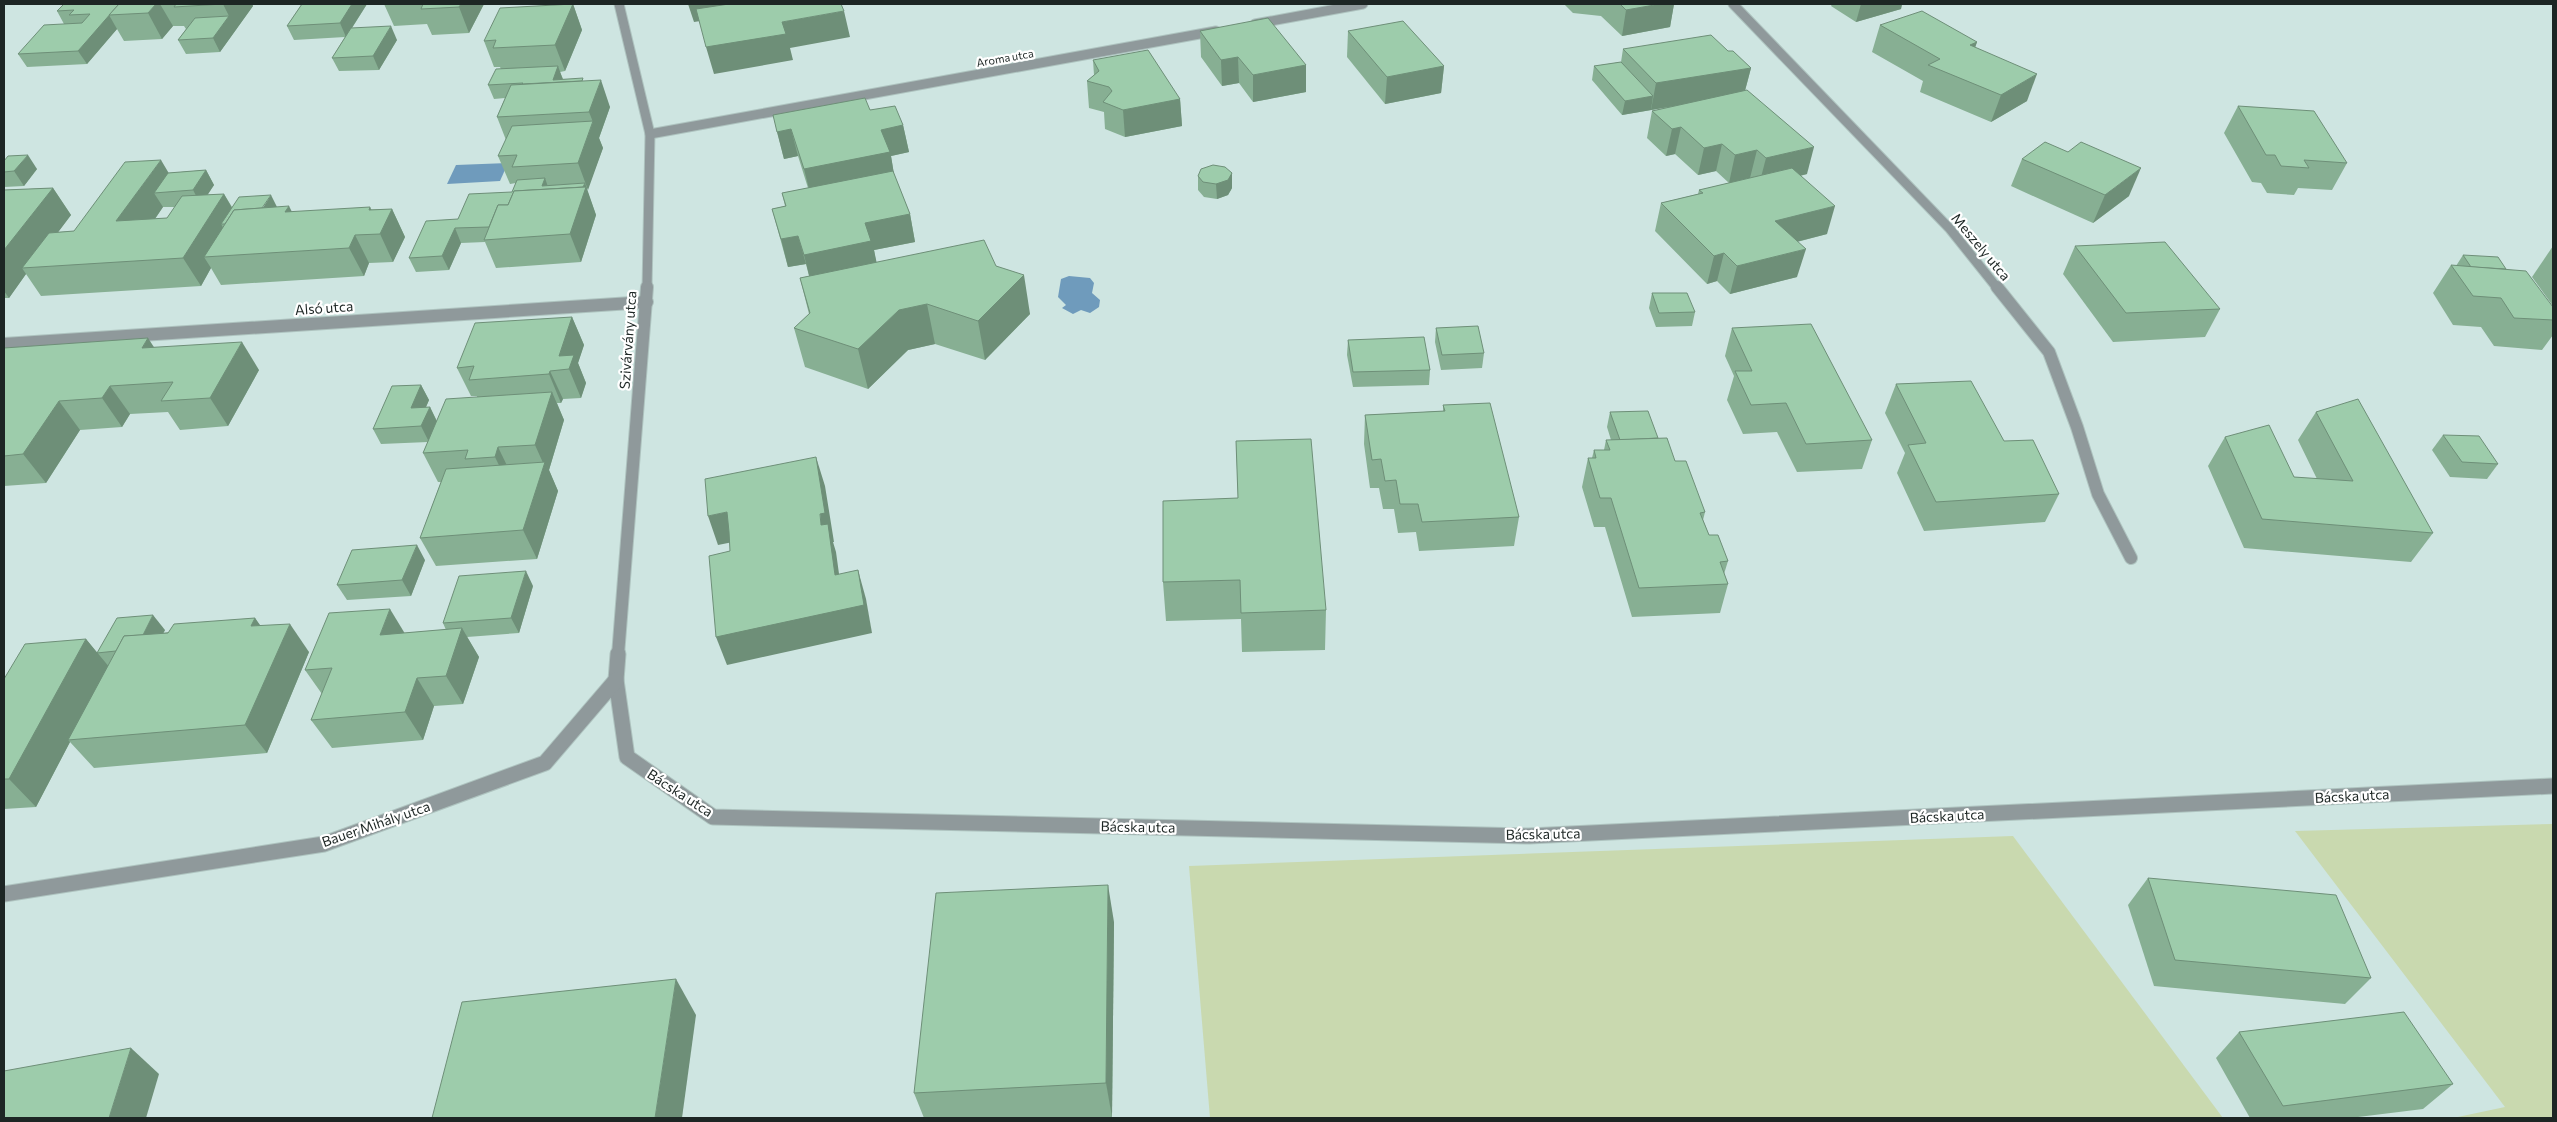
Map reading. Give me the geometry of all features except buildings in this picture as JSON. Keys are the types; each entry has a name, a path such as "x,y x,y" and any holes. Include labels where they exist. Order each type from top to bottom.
{"street":[{"name":"Szivárvány utca","path":"616,680 647,302 650,134 619,4"},
{"path":"1246,25 1363,4"},
{"name":"Meszely utca","path":"1733,4 1950,229 2049,352 2077,427 2098,494 2131,558"},
{"name":"Aroma utca","path":"650,134 1226,29"},
{"name":"Alsó utca","path":"4,344 647,302"},
{"name":"Bácska utca","path":"616,680 627,757 713,817 1529,836 2553,786"},
{"name":"Bauer Mihály utca","path":"4,894 324,844 545,763 616,680"}],"green space":[{"path":"2553,824 2553,1118 2453,1118 2505,1107 2295,831"},
{"path":"2013,836 2223,1118 1210,1118 1189,866"}],"water":[{"path":"508,163 500,181 447,184 456,165"},
{"path":"1069,276 1090,278 1094,283 1092,293 1100,300 1099,307 1090,313 1081,310 1073,314 1062,308 1066,305 1058,297 1061,279"}]}
